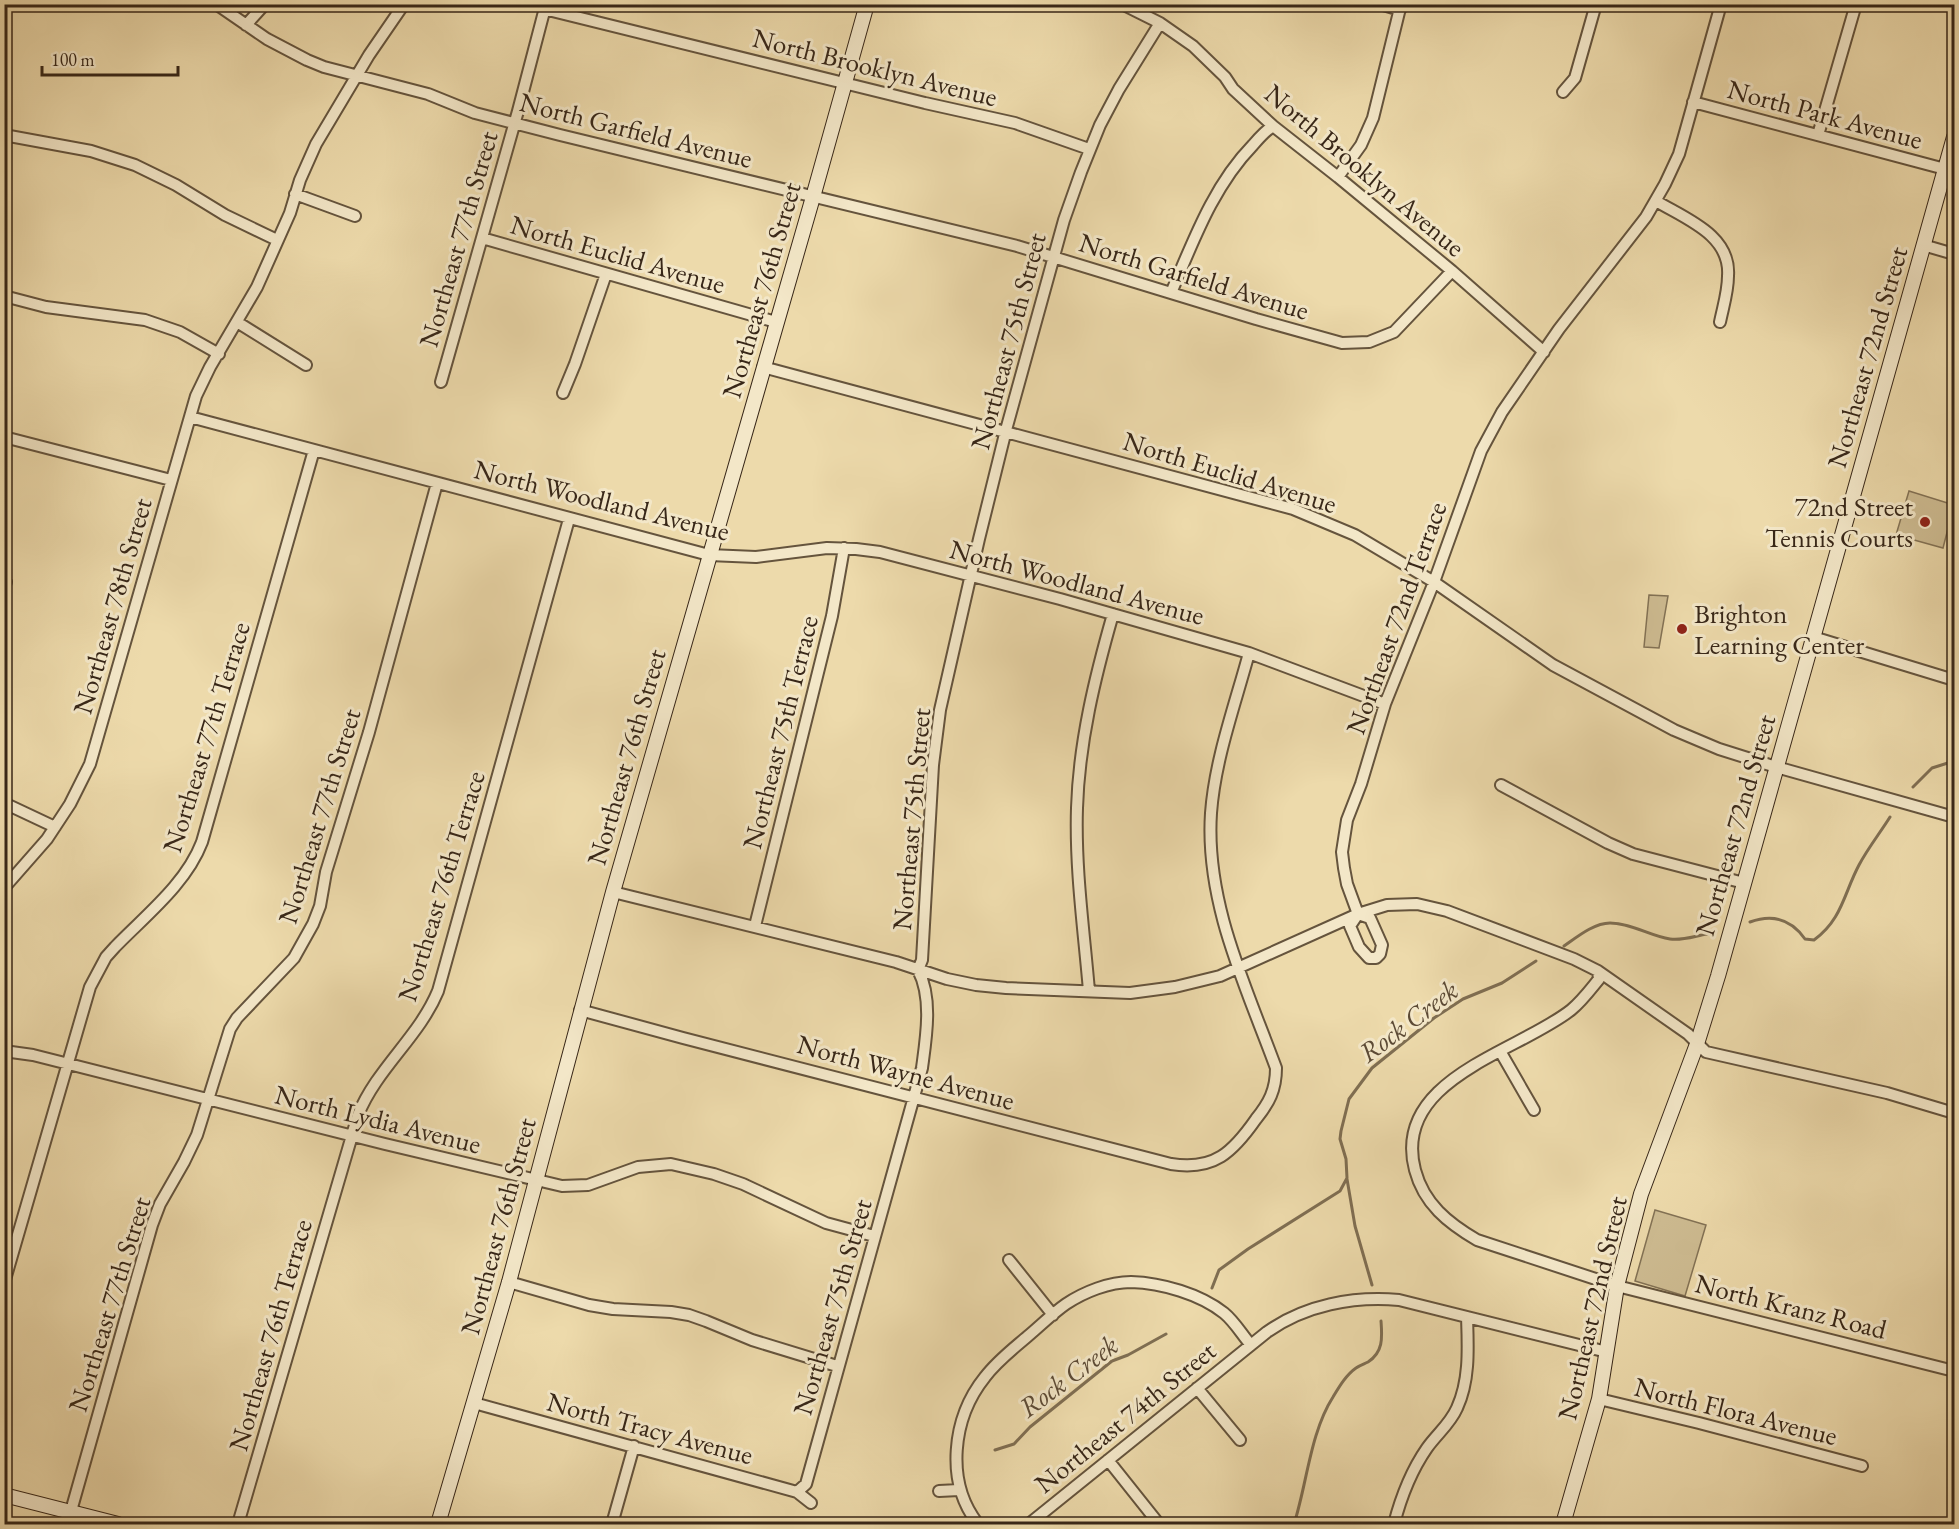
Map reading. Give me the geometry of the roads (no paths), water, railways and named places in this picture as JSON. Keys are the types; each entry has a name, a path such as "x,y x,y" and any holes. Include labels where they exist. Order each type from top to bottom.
{"street":[{"name":"North Garfield Avenue","path":"216,4 274,44 307,60 417,90 475,113 1017,246 1342,343 1369,342 1394,332 1452,271"},
{"path":"246,25 265,4"},
{"name":"Northeast 78th Street","path":"4,888 55,827 79,789 94,753 171,480 202,381 257,287 290,213 295,194 316,144 357,75 404,4"},
{"name":"Northeast 76th Street","path":"438,1524 509,1282 613,892 867,4"},
{"name":"North Brooklyn Avenue","path":"1122,4 1160,23 1193,46 1226,77 1233,89 1273,126 1452,271 1544,352"},
{"path":"1338,177 1360,145 1373,118 1401,7 1380,4"},
{"path":"1563,92 1575,78 1596,4"},
{"name":"Northeast 72nd Terrace","path":"1358,914 1347,884 1342,852 1352,805 1361,784 1385,704 1434,582 1481,450 1502,412 1544,352 1656,201 1679,154 1721,4"},
{"path":"1818,135 1856,4"},
{"name":"North Brooklyn Avenue","path":"545,7 844,83 1015,123 1089,149"},
{"name":"Northeast 77th Street","path":"441,381 515,123 545,7"},
{"name":"Northeast 75th Street","path":"797,1492 806,1484 837,1366 915,1097 925,1047 924,981 918,970 922,960 937,732 1006,430 1064,220 1089,149 1119,89 1160,23"},
{"name":"North Park Avenue","path":"1693,102 1945,169"},
{"path":"1171,293 1222,184 1247,151 1273,126"},
{"path":"4,135 91,151 135,165 176,185 225,215 277,240"},
{"name":"Northeast 72nd Street","path":"1563,1524 1599,1399 1617,1286 1641,1194 1697,1044 1954,138"},
{"path":"295,194 355,216"},
{"path":"1656,201 1713,236 1724,250 1729,274 1720,322"},
{"name":"North Euclid Avenue","path":"482,238 776,322"},
{"path":"1923,245 1954,254"},
{"path":"563,393 606,274"},
{"path":"4,296 46,307 152,322 180,332 219,354"},
{"path":"237,322 306,365"},
{"name":"North Euclid Avenue","path":"763,367 1006,430 1293,509 1355,535 1434,582 1553,665 1620,702 1683,734 1776,768"},
{"name":"North Woodland Avenue","path":"190,417 709,555 756,557 844,548 880,552 1249,653 1385,704"},
{"path":"4,437 171,480"},
{"name":"Northeast 77th Terrace","path":"4,1283 90,987 101,966 115,947 181,879 196,855 315,450"},
{"name":"Northeast 77th Street","path":"71,1511 152,1225 160,1204 197,1135 230,1029 237,1018 294,958 320,906 327,872 369,732 437,483"},
{"name":"Northeast 76th Terrace","path":"238,1524 358,1115 370,1088 420,1027 431,1010 438,991 569,519"},
{"name":"Northeast 75th Terrace","path":"755,926 832,616 844,548"},
{"path":"1089,991 1077,839 1077,798 1091,700 1113,614"},
{"path":"1813,637 1954,680"},
{"path":"1240,968 1222,922 1211,857 1211,823 1215,783 1249,653"},
{"path":"1776,768 1954,817"},
{"path":"1502,785 1608,843 1633,854 1744,884"},
{"path":"4,803 55,827"},
{"path":"613,892 896,962 947,979 986,986 1130,993 1175,987 1220,976 1358,914 1375,908 1417,904 1435,907 1574,959 1598,971 1679,1028 1707,1052 1887,1093 1954,1113"},
{"name":"North Wayne Avenue","path":"580,1010 1171,1164 1197,1165 1220,1156 1237,1145 1268,1103 1276,1080 1276,1068 1240,968"},
{"name":"North Kranz Road","path":"1598,971 1599,979 1570,1010 1442,1087 1434,1096 1420,1116 1415,1130 1413,1152 1414,1167 1424,1193 1431,1203 1449,1222 1477,1240 1617,1286 1954,1371"},
{"name":"North Lydia Avenue","path":"4,1051 33,1055 351,1136 562,1186 588,1185 638,1167 671,1164 714,1174 743,1184 826,1223 874,1236"},
{"path":"1500,1051 1534,1110"},
{"path":"1010,1260 1053,1315"},
{"path":"509,1282 605,1308 689,1315 752,1340 837,1366"},
{"path":"978,1524 959,1490 957,1445 964,1415 976,1389 993,1367 1065,1305 1092,1291 1121,1283 1140,1283 1180,1291 1198,1297 1228,1316 1251,1345"},
{"name":"North Flora Avenue","path":"1251,1345 1291,1317 1318,1307 1376,1299 1399,1300 1607,1352"},
{"path":"1394,1524 1413,1471 1458,1406 1466,1374 1467,1317"},
{"name":"Northeast 74th Street","path":"1029,1524 1251,1345"},
{"path":"1197,1388 1240,1440"},
{"name":"North Flora Avenue","path":"1599,1399 1862,1466"},
{"name":"North Tracy Avenue","path":"474,1403 797,1492 811,1503"},
{"path":"612,1524 634,1446"},
{"path":"1108,1460 1159,1524"},
{"path":"939,1491 959,1490"},
{"path":"4,1495 118,1524"}],"waterway":[{"name":"Rock Creek","path":"1913,787 1932,768 1954,761"},
{"name":"Rock Creek","path":"1750,922 1766,918 1781,920 1794,927 1805,939 1814,940 1837,915 1859,865 1890,817"},
{"name":"Rock Creek","path":"1564,946 1592,928 1610,923 1625,925 1670,939 1684,939 1707,934"},
{"name":"Rock Creek","path":"1212,1288 1219,1270 1340,1191 1347,1178 1346,1159 1340,1139 1349,1099 1372,1068 1434,1018 1463,999 1502,983 1536,961"},
{"path":"1347,1179 1355,1226 1372,1285"},
{"path":"1294,1524 1314,1442 1325,1411 1349,1374 1368,1362 1377,1353 1381,1343 1381,1321"},
{"name":"Rock Creek","path":"995,1450 1014,1444 1030,1427 1112,1361 1166,1334"}],"place":[{"name":"72nd Street Tennis Courts","path":"1925,522"},
{"name":"Brighton Learning Center","path":"1682,629"}]}
